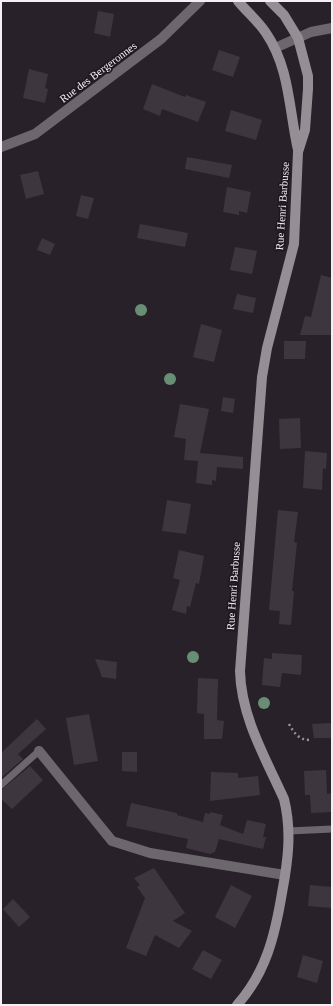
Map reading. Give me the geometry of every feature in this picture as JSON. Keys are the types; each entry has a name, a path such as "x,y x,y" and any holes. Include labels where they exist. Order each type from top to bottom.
{"street":[{"name":"Rue des Bergeronnes","path":"1,147 35,134 161,40 200,1"},
{"path":"238,1 266,32 275,48 285,78 298,152"},
{"path":"270,1 284,15 298,38 308,76 305,130 298,152"},
{"path":"275,48 318,30 332,28"},
{"name":"Rue Henri Barbusse","path":"236,1005 257,979 270,951 276,927 285,874 289,831 284,799 244,707 240,687 240,671 262,377 267,348 294,244 298,152"},
{"path":"39,751 112,841 150,853 285,874"}],"lane":[{"path":"1,784 39,751"},
{"path":"289,831 332,829"}],"path":[{"path":"289,724 294,734 304,740 310,740"}],"building":[{"path":"98,11 114,14 110,37 94,33"},
{"path":"219,50 240,57 233,77 212,70"},
{"path":"29,69 48,74 45,88 48,89 45,103 23,98"},
{"path":"152,84 185,97 186,95 206,102 198,122 162,109 160,116 143,109"},
{"path":"231,110 262,120 256,140 225,131"},
{"path":"187,157 232,165 229,178 185,169"},
{"path":"38,171 44,194 26,199 20,175"},
{"path":"227,187 251,192 247,213 239,211 239,215 223,212"},
{"path":"81,195 94,198 88,219 76,216"},
{"path":"140,224 188,233 185,247 137,238"},
{"path":"42,238 55,244 50,255 37,250"},
{"path":"235,247 257,251 252,274 230,270"},
{"path":"321,275 332,278 332,335 300,335 305,316 311,317"},
{"path":"237,294 256,298 253,313 233,309"},
{"path":"201,324 222,330 214,362 193,357"},
{"path":"284,341 306,341 305,359 284,359"},
{"path":"223,397 235,399 233,413 221,411"},
{"path":"180,404 209,409 200,453 243,457 243,469 217,467 216,481 212,480 212,485 196,483 198,461 184,460 186,439 174,437"},
{"path":"300,418 301,448 280,449 279,419"},
{"path":"305,451 327,453 326,469 323,468 322,490 303,488"},
{"path":"167,500 191,504 186,534 162,531"},
{"path":"278,510 298,512 294,542 297,543 292,591 294,591 291,625 279,624 280,611 269,610"},
{"path":"179,550 204,556 199,584 196,583 190,607 187,606 186,614 172,610 180,580 173,578"},
{"path":"272,653 302,655 301,675 282,673 280,687 262,685 264,658 272,659"},
{"path":"95,659 117,662 116,679 102,677"},
{"path":"198,678 218,679 217,720 224,721 222,739 204,739 204,714 197,713"},
{"path":"89,714 98,761 74,765 66,718"},
{"path":"37,719 46,729 18,754 23,759 1,778 1,753"},
{"path":"332,723 332,738 314,738 312,724"},
{"path":"122,752 137,752 137,772 122,771"},
{"path":"30,766 43,780 12,809 1,799 1,790"},
{"path":"326,770 327,794 332,793 332,812 311,813 310,795 305,795 304,771"},
{"path":"211,772 238,773 238,778 258,776 260,795 210,801"},
{"path":"131,803 177,813 177,815 203,822 205,813 210,814 210,812 223,815 220,825 243,834 247,820 266,824 263,837 266,837 263,849 219,839 215,852 210,854 186,848 188,839 126,826"},
{"path":"154,868 185,913 173,921 192,931 179,948 155,935 146,956 126,948 145,898 137,887 140,885 134,878"},
{"path":"231,885 252,896 235,928 215,917"},
{"path":"310,885 332,887 332,908 308,906"},
{"path":"13,899 30,917 19,927 3,909"},
{"path":"203,950 222,960 211,979 192,969"},
{"path":"303,955 323,961 317,983 297,977"}]}
